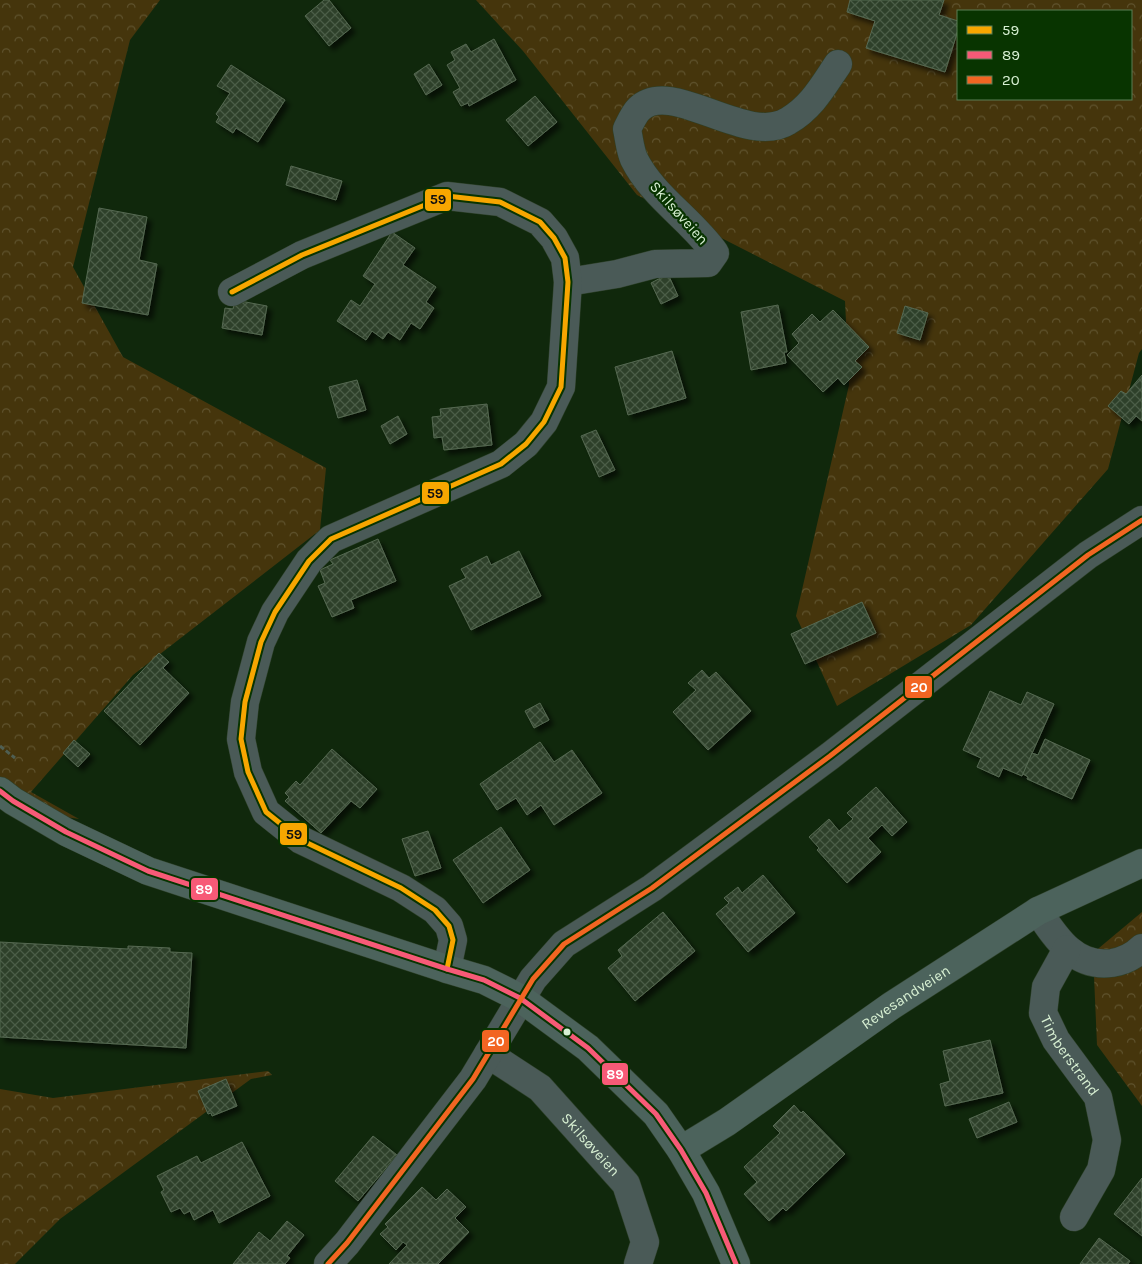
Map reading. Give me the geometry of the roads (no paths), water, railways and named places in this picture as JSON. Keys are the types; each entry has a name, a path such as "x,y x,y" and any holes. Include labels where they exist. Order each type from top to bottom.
{"main road":[{"path":"0,791 13,801 66,832 148,871 484,980 520,998 588,1048 656,1114 681,1150 706,1193 736,1264"},
{"name":"Revesandveien","path":"681,1150 727,1122 891,1006 1038,911 1142,863"}],"street":[{"name":"Skilsøveien","path":"568,282 617,274 655,264 708,263 715,253 703,235 659,195 634,158 627,129 639,109 654,101 674,101 746,125 768,128 787,122 809,106 838,64"},
{"path":"232,292 302,255 447,196 500,202 540,222 554,238 565,258 568,282 561,386 544,422 526,444 501,464 331,539 309,561 275,612 261,642 245,702 241,739 248,772 266,812 301,840 401,888 436,910 449,926 453,940 447,969"},
{"path":"328,1264 347,1243 474,1079 520,998 533,979 564,944 652,888 830,756 1088,555 1142,520"},
{"path":"1038,911 1053,934 1067,949 1081,959 1101,964 1124,961 1142,948"},
{"name":"Timberstrand","path":"1067,949 1046,987 1043,1013 1056,1040 1098,1097 1107,1140 1102,1170 1074,1217"},
{"name":"Skilsøveien","path":"488,1054 540,1088 626,1184 645,1242 638,1264"}]}
